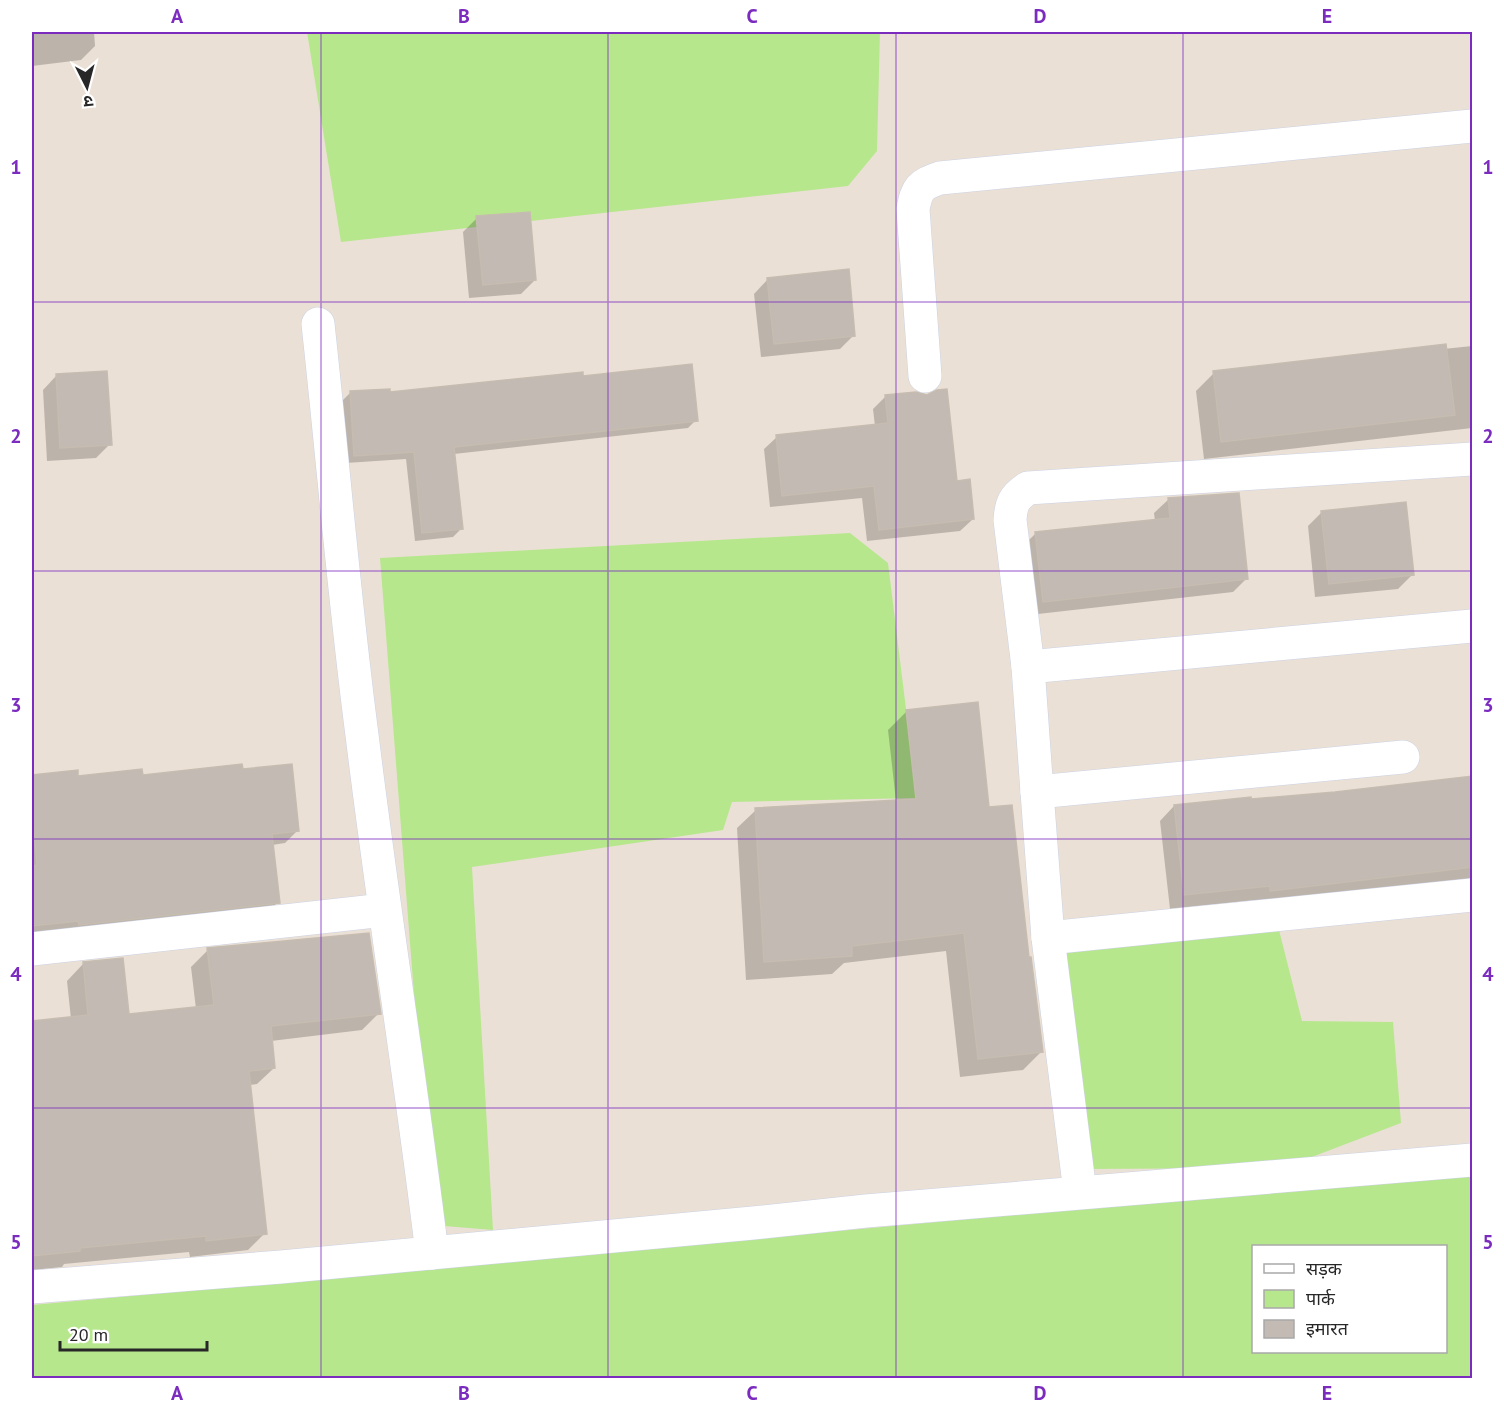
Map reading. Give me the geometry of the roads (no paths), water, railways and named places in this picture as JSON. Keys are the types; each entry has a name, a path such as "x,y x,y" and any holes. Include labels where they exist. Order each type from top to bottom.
{"street":[{"path":"925,376 913,209 916,191 926,183 940,178 1473,126"},
{"path":"318,324 361,733 432,1253"},
{"path":"1080,1192 1048,938 1028,667 1010,507 1016,496 1028,488 1473,459"},
{"path":"1028,667 1473,626"},
{"path":"1037,792 1403,757"},
{"path":"1048,938 1473,895"},
{"path":"32,950 384,910"},
{"path":"32,1287 432,1253 1080,1192 1473,1160"}]}
